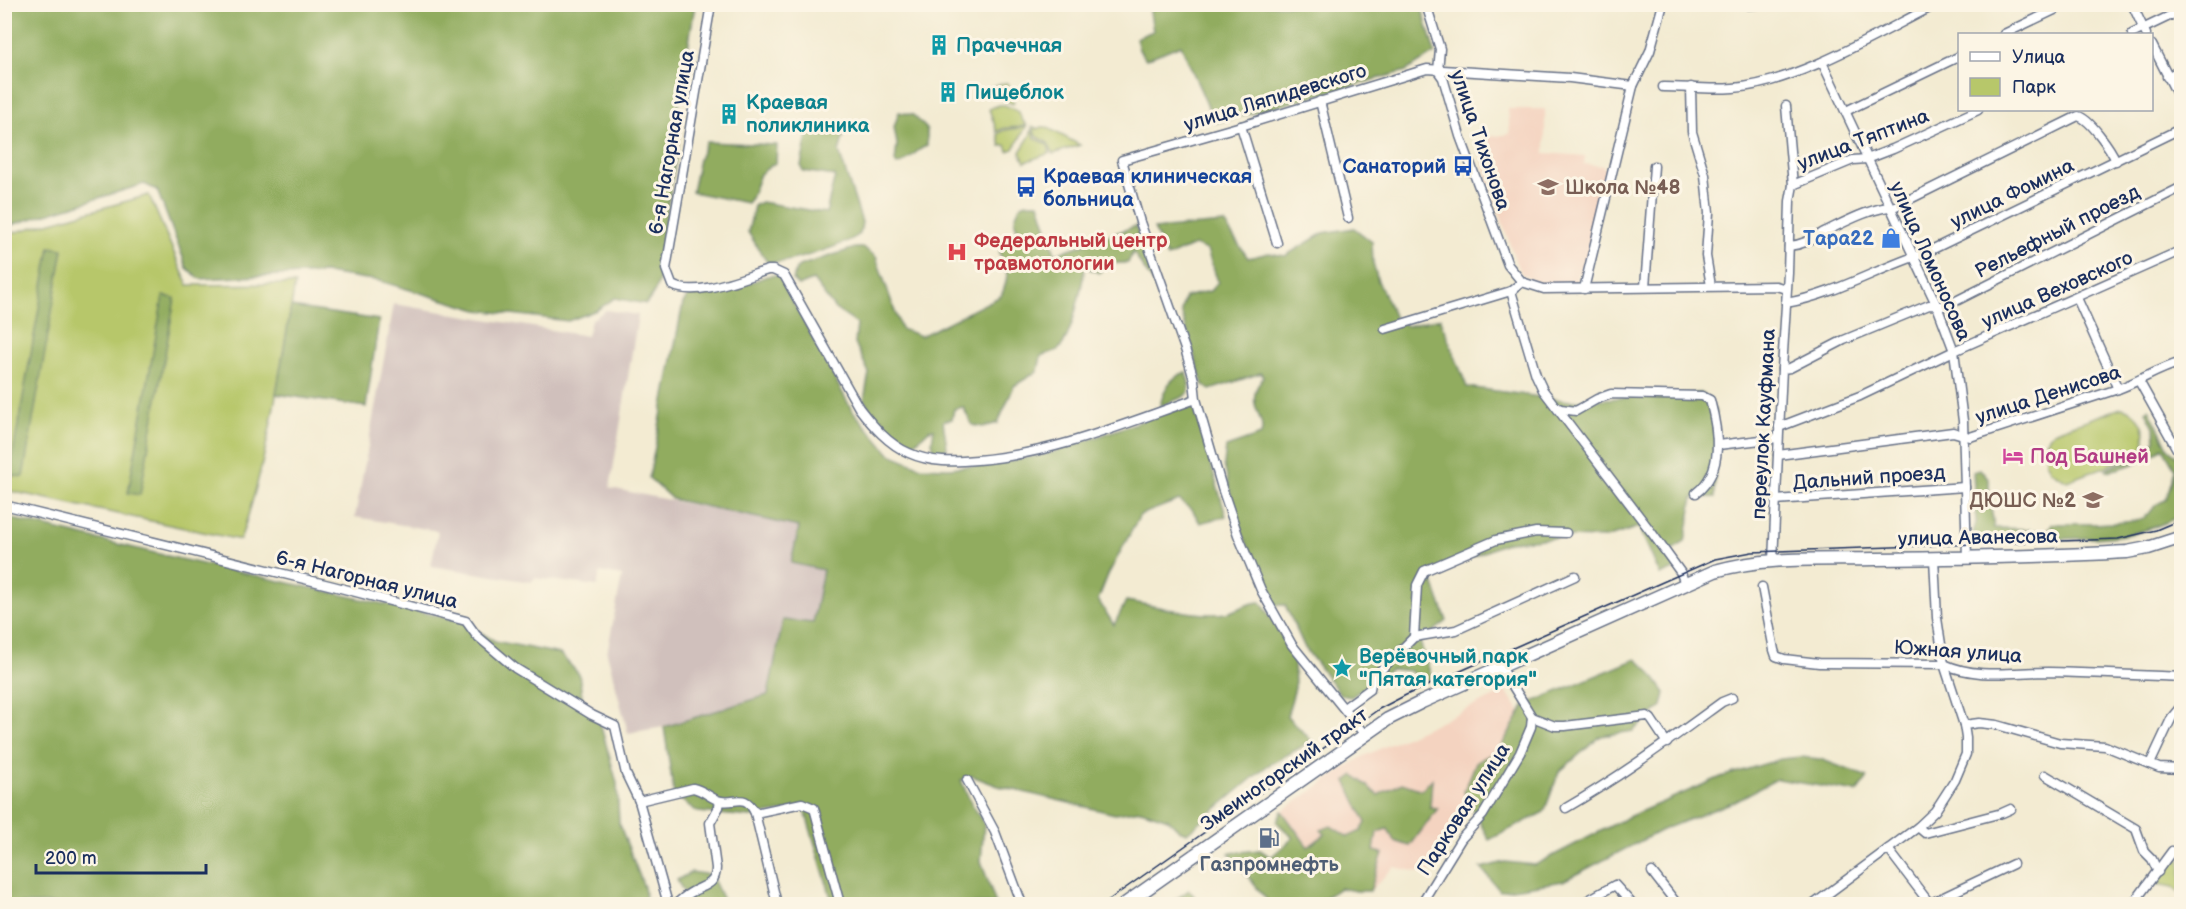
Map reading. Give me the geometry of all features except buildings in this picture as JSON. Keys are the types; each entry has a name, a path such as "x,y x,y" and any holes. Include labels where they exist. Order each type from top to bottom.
{"highway":[{"name":"улица Аванесова","path":"1773,561 1967,558 2127,552 2181,537"},
{"name":"Змеиногорский тракт","path":"1125,904 1388,719 1685,584 1734,566 1773,561"}],"street":[{"name":"6-я Нагорная улица","path":"711,4 666,270 672,285 686,291 725,284 768,270 784,275 859,408 874,428 893,445 924,458 956,462 1025,454 1109,430 1196,399"},
{"name":"улица Тихонова","path":"1426,4 1440,49 1438,71 1443,78 1460,136 1508,265 1522,282"},
{"path":"1584,289 1633,86 1650,51 1663,4"},
{"path":"1748,5 1770,4"},
{"path":"1664,87 1732,88 1783,76 1822,62 1937,4"},
{"path":"2006,33 2067,4"},
{"path":"2132,4 2145,32 2181,10"},
{"path":"2153,49 2181,104"},
{"path":"1846,111 1958,56"},
{"name":"улица Ломоносова","path":"1822,62 1937,306 1954,351 1964,434 1967,558"},
{"name":"улица Ляпидевского","path":"1196,399 1194,380 1186,352 1140,222 1122,160 1427,69 1570,78 1633,86"},
{"path":"2167,77 2181,69"},
{"path":"1692,87 1692,132 1705,175 1708,213 1706,256 1711,286"},
{"path":"1320,101 1348,218"},
{"name":"переулок Кауфмана","path":"1773,561 1790,201 1793,185 1786,106"},
{"name":"улица Тяптина","path":"1793,185 1853,160 1867,159 1976,111"},
{"path":"1789,246 1808,242 1868,211 1896,206 2078,116 2082,117 2100,137 2116,161"},
{"path":"1241,126 1277,243"},
{"name":"улица Фомина","path":"1786,303 1809,300 1935,248 2181,128"},
{"path":"1645,287 1654,166"},
{"name":"Рельефный проезд","path":"1782,369 1790,368 1844,340 1929,305 1950,304 2181,187"},
{"name":"улица Веховского","path":"1779,427 1860,396 1954,351 2078,298 2181,250"},
{"path":"1385,328 1511,291 1522,282 1544,289 1776,286 1786,289"},
{"path":"1511,291 1536,375 1543,390 1652,533 1681,573 1685,584"},
{"path":"2078,298 2118,389"},
{"name":"улица Денисова","path":"1778,455 1953,432 1970,437 2118,389 2167,366 2181,362"},
{"path":"2139,381 2180,457"},
{"path":"1554,405 1561,409 1576,411 1611,394 1702,396 1710,400 1718,445 1715,468 1702,489 1696,493"},
{"path":"1196,399 1231,516 1261,590 1292,645 1365,735"},
{"path":"1718,445 1779,438"},
{"name":"Дальний проезд","path":"1775,500 1965,487"},
{"name":"6-я Нагорная улица","path":"4,505 466,621 476,635 515,668 592,715 615,726 626,774 639,801 668,904"},
{"path":"1414,637 1417,585 1424,571 1496,540 1536,532 1566,533"},
{"path":"1814,904 1918,827 1935,811 1955,780 1966,754 1964,725 1944,664 1937,618 1934,558"},
{"path":"1344,708 1370,689 1372,679 1414,637 1456,630 1575,576"},
{"name":"Южная улица","path":"1762,587 1774,650 1776,656 1784,659 1819,663 1944,664 1954,669 1981,673 2047,672 2181,677"},
{"path":"1501,667 1532,717 1555,726 1565,726 1647,716 1667,742"},
{"path":"1566,808 1594,792 1722,702 1732,698"},
{"path":"2150,764 2172,717 2181,705"},
{"name":"Парковая улица","path":"1421,904 1461,839 1483,815 1520,753 1531,727 1532,717"},
{"path":"1964,725 1979,723 1997,725 2060,743 2105,746 2159,768 2181,769"},
{"path":"2045,775 2136,829 2144,851 2152,859 2158,872"},
{"path":"967,780 995,832 1022,904"},
{"path":"639,801 693,788 700,789 720,801 739,799 751,805 755,813 777,904"},
{"path":"676,904 690,893 709,885 715,876 710,823 720,801"},
{"path":"755,813 802,803 814,808 840,904"},
{"path":"1918,827 1925,833 2002,813 2011,808"},
{"path":"1888,849 1929,904 2013,864"},
{"path":"2133,904 2172,851"},
{"path":"1652,872 1677,904"},
{"path":"1581,904 1615,885 1632,904"}],"shaded area":[{"name":"Школа №48","path":"1508,109 1545,109 1545,153 1585,156 1584,164 1609,169 1584,272 1577,273 1576,284 1535,282 1522,274 1516,263 1475,139 1510,134"},
{"path":"394,304 587,336 591,320 606,310 638,315 610,488 800,527 823,570 813,623 783,621 768,695 664,727 628,733 607,653 622,576 600,572 597,586 535,578 531,582 431,566 438,531 355,517"},
{"path":"1506,691 1521,713 1499,750 1476,762 1464,792 1462,811 1428,874 1394,867 1370,891 1308,847 1282,811 1362,757"}],"green space":[{"path":"5,4 695,5 675,127 680,132 659,259 660,272 654,294 646,304 615,298 597,310 568,321 478,310 380,281 325,273 200,279 187,268 157,190 144,184 5,227"},
{"path":"1149,5 1421,5 1435,53 1406,71 1215,123 1181,45 1146,59 1139,50 1136,38 1153,31"},
{"path":"1008,83 1014,103 1012,104 985,89"},
{"path":"1005,105 1019,112 1026,124 1004,128 997,132 989,109"},
{"path":"899,112 913,115 927,129 927,146 897,165 894,127"},
{"path":"1027,125 1014,149 1008,151 1006,145 1001,146 998,134"},
{"path":"1034,127 1038,129 1046,127 1080,145 1053,154 1048,143 1035,135"},
{"path":"1032,128 1035,138 1048,145 1050,153 1025,162 1020,152"},
{"path":"808,131 845,131 839,152 862,222 860,234 842,244 814,254 787,261 767,262 748,232 754,206 761,202 826,213 835,176 803,171 801,166"},
{"path":"706,142 777,145 776,162 760,174 747,203 692,192 699,159"},
{"path":"149,195 188,285 295,284 266,445 240,540 5,490 5,235"},
{"path":"1039,203 1055,254 1136,226 1157,289 1133,252 1128,263 1109,265 1099,273 1085,267 1076,310 1064,343 1059,349 1041,356 1038,371 1014,386 998,423 983,427 972,425 963,407 954,409 952,419 943,421 947,448 940,453 934,451 932,441 934,429 929,430 916,442 902,443 879,424 864,400 869,373 855,343 857,324 835,309 813,280 798,286 793,280 796,269 799,266 855,248 864,248 876,257 901,329 921,336 1001,296 1007,275 999,253 1002,248 1021,242 1015,219 1021,205"},
{"path":"1224,223 1248,258 1269,253 1285,256 1323,233 1354,228 1372,242 1373,263 1378,281 1395,318 1407,326 1440,318 1467,387 1570,401 1703,393 1716,412 1715,497 1693,498 1685,542 1670,551 1679,567 1660,575 1639,527 1606,538 1564,537 1508,542 1430,574 1447,621 1420,642 1432,678 1421,683 1411,671 1391,669 1351,697 1341,695 1305,648 1285,605 1274,605 1238,524 1224,465 1226,447 1261,435 1261,421 1256,409 1255,395 1263,377 1261,373 1210,390 1203,385 1181,311 1185,297 1210,291 1218,282 1207,250 1194,245 1167,257 1154,229"},
{"path":"50,247 63,249 23,477 9,475"},
{"path":"778,275 852,410 890,454 921,467 948,468 1002,463 1054,452 1193,403 1226,516 1200,523 1193,511 1179,500 1140,515 1108,575 1098,600 1114,625 1126,601 1203,614 1226,613 1251,603 1261,602 1294,657 1295,688 1287,716 1312,741 1267,766 1187,833 1179,830 1168,819 1141,810 1115,814 998,786 972,776 961,780 984,824 981,861 996,904 833,904 804,808 750,817 698,812 674,795 664,727 768,695 783,620 813,623 823,570 791,563 799,527 672,499 649,478 683,303 689,295 726,292 767,276"},
{"path":"163,296 175,298 140,495 128,493"},
{"path":"291,307 379,320 366,407 276,394"},
{"path":"1186,372 1189,392 1183,397 1160,406 1168,385 1175,377"},
{"path":"2121,408 2135,414 2143,426 2145,440 2139,454 2067,481 2051,471 2046,462 2045,444 2053,432"},
{"path":"2149,409 2169,449 2181,461 2181,515 2150,529 2120,536 2073,539 2050,537 2046,532 2052,524 2115,523 2138,520 2148,515 2157,504 2166,500 2175,469 2163,448 2129,465 2114,470 2107,471 2106,469 2139,456 2155,440 2154,427 2146,411"},
{"path":"1980,469 1989,480 1994,528 2029,529 2026,535 2030,535 2035,530 2038,532 2038,540 1974,543 1971,539 1976,523 1973,472"},
{"path":"5,517 180,559 461,621 495,641 560,654 579,674 583,703 600,723 617,783 619,823 644,887 647,904 5,904"},
{"path":"1636,659 1648,669 1665,693 1662,706 1633,731 1601,736 1559,772 1544,812 1489,840 1464,792 1476,762 1499,750 1525,705"},
{"path":"1801,757 1820,759 1868,777 1857,792 1777,779 1733,802 1662,830 1563,881 1500,891 1481,868 1505,862 1535,865 1628,817 1721,777 1781,759"},
{"path":"1354,775 1378,795 1402,783 1422,790 1432,779 1430,807 1438,808 1410,846 1394,841 1388,829 1377,832 1374,851 1383,853 1370,891 1340,888 1315,904 1270,904 1229,853 1260,850 1271,857 1293,838 1277,822 1282,811 1308,847 1325,834 1321,830 1331,826 1348,837 1361,831 1366,823 1346,781"},
{"path":"2174,856 2181,860 2181,893 2173,887 2157,884"},
{"path":"691,872 711,875 725,904 690,904 677,880"},
{"path":"1189,890 1201,904 1169,904"}],"tram line":[{"path":"1103,904 1379,709 1715,559 1752,552 2118,539 2156,530 2182,519"}],"place":[{"name":"Прачечная","path":"939,45"},
{"name":"Пищеблок","path":"948,92"},
{"name":"Краевая поликлиника","path":"729,114"},
{"name":"Санаторий","path":"1463,166"},
{"name":"Краевая клиническая больница","path":"1026,187"},
{"name":"Школа №48","path":"1548,187"},
{"name":"Тара22","path":"1891,238"},
{"name":"Федеральный центр травмотологии","path":"957,252"},
{"name":"Под Башней","path":"2013,456"},
{"name":"ДЮШС №2","path":"2093,500"},
{"name":"Верёвочный парк \"Пятая категория\"","path":"1342,668"},
{"name":"Газпромнефть","path":"1269,838"}]}
